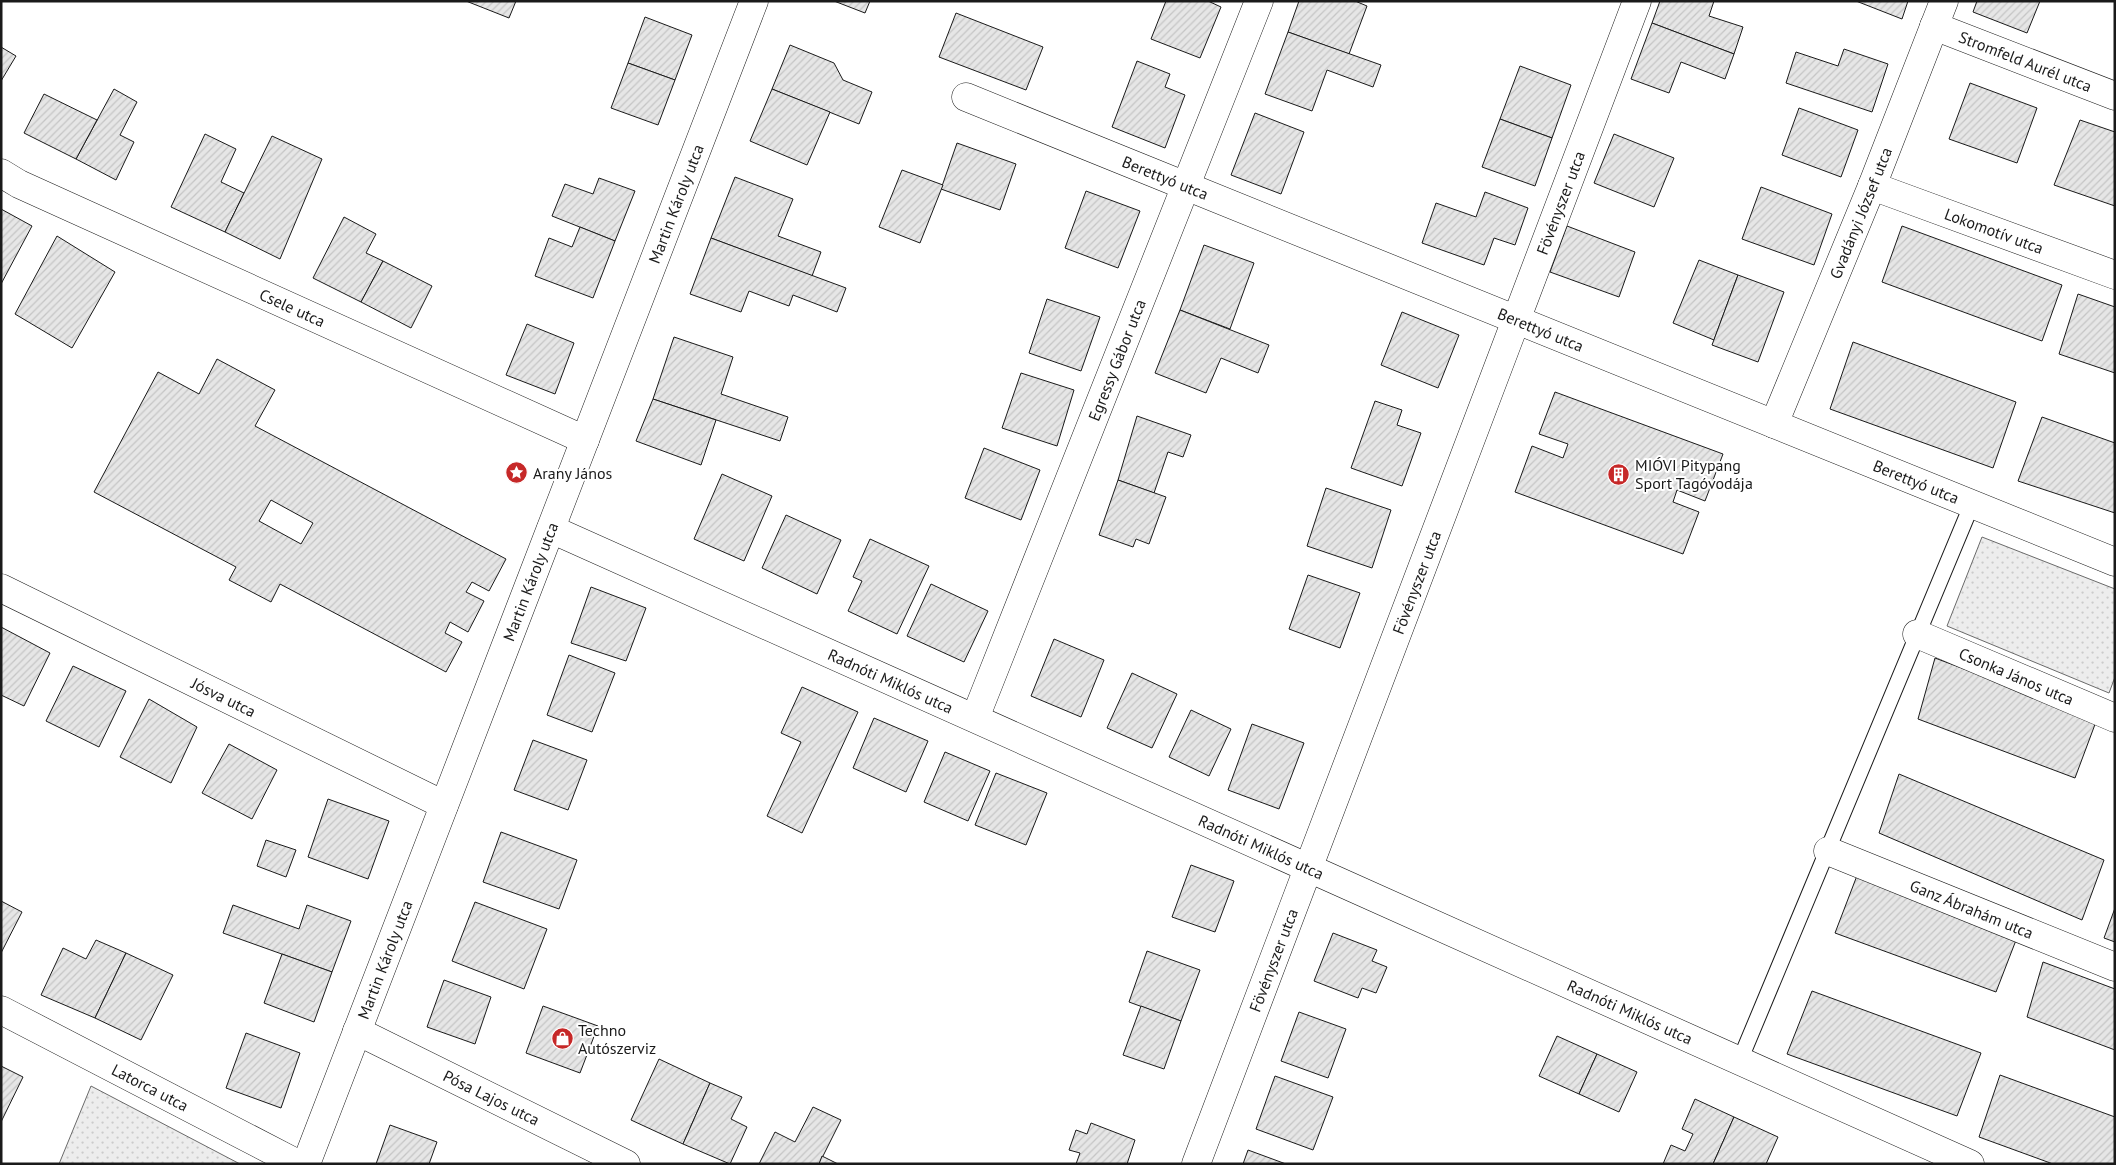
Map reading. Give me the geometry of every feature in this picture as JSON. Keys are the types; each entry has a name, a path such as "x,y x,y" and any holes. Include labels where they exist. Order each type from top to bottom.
{"street":[{"name":"Martin Károly utca","path":"306,1164 754,1"},
{"name":"Egressy Gábor utca","path":"975,718 1259,1"},
{"name":"Fövényszer utca","path":"1196,1164 1518,320 1637,1"},
{"name":"Gvadányi József utca","path":"1774,424 1872,186 1944,1"},
{"name":"Stromfeld Aurél utca","path":"1934,26 2115,96"},
{"name":"Berettyó utca","path":"966,97 2115,562"},
{"name":"Csele utca","path":"1,174 28,188 585,440"},
{"name":"Lokomotív utca","path":"1872,186 2115,275"},
{"name":"Radnóti Miklós utca","path":"551,529 1970,1164"},
{"name":"Jósva utca","path":"1,588 444,805"},
{"name":"Csonka János utca","path":"1918,634 2115,718"},
{"name":"Ganz Ábrahám utca","path":"1828,851 2115,968"},
{"name":"Latorca utca","path":"1,1010 298,1164"},
{"name":"Pósa Lajos utca","path":"357,1031 626,1164"}],"lane":[{"path":"1740,1060 1972,504"}],"shaded area":[{"path":"1982,537 2115,589 2115,677 2109,693 1947,626"},
{"path":"91,1086 240,1164 59,1164"}],"building":[{"path":"466,1 516,1 509,18"},
{"path":"834,1 870,1 865,13"},
{"path":"1166,1 1208,1 1221,7 1200,58 1151,39"},
{"path":"1299,1 1355,1 1367,6 1349,54 1288,32"},
{"path":"1660,1 1714,1 1709,16 1743,27 1734,54 1652,23"},
{"path":"1856,1 1908,1 1902,19"},
{"path":"1977,1 2040,1 2027,33 1973,12"},
{"path":"956,13 1043,47 1026,90 939,57"},
{"path":"645,17 692,35 675,80 628,63"},
{"path":"1652,23 1734,54 1725,79 1681,62 1669,93 1631,79"},
{"path":"1288,32 1381,65 1373,87 1327,70 1312,111 1265,94"},
{"path":"790,45 834,63 843,80 872,92 859,124 772,89"},
{"path":"1,47 16,56 1,81"},
{"path":"1844,49 1888,64 1872,112 1786,83 1796,52 1838,66"},
{"path":"1137,61 1170,74 1165,87 1185,95 1165,148 1112,127"},
{"path":"628,63 675,80 658,125 611,108"},
{"path":"1520,66 1571,85 1552,138 1500,119"},
{"path":"1970,83 2037,108 2017,163 1949,139"},
{"path":"114,89 137,102 120,135 134,142 116,180 76,159"},
{"path":"772,89 830,112 807,165 750,141"},
{"path":"44,94 97,120 76,159 24,133"},
{"path":"1799,108 1858,130 1841,177 1782,155"},
{"path":"1255,113 1304,132 1281,194 1231,175"},
{"path":"1500,119 1552,138 1535,186 1482,167"},
{"path":"2080,120 2115,132 2115,206 2054,185"},
{"path":"205,134 236,149 221,182 244,193 225,232 171,207"},
{"path":"1614,134 1674,158 1654,207 1594,183"},
{"path":"272,136 322,159 280,259 225,232"},
{"path":"957,143 1016,164 1000,210 941,189"},
{"path":"902,170 943,185 920,243 879,227"},
{"path":"735,177 793,199 778,236 821,252 812,276 711,238"},
{"path":"599,178 635,191 615,241 552,216 565,184 593,194"},
{"path":"1761,187 1832,214 1814,265 1742,239"},
{"path":"1086,191 1140,211 1118,268 1065,248"},
{"path":"1485,192 1528,208 1515,245 1494,238 1484,265 1422,243 1436,203 1476,217"},
{"path":"1,209 32,226 1,284"},
{"path":"344,217 376,234 366,253 383,261 361,302 313,278"},
{"path":"1567,226 1635,252 1619,297 1550,272"},
{"path":"1902,226 2062,285 2042,341 1882,282"},
{"path":"580,227 615,241 593,298 535,276 549,238 572,247"},
{"path":"57,236 115,272 72,348 15,314"},
{"path":"711,238 846,288 837,312 793,295 789,306 749,291 741,312 690,294"},
{"path":"1204,245 1254,263 1230,329 1180,310"},
{"path":"1699,260 1738,275 1714,340 1673,323"},
{"path":"383,261 432,286 411,328 361,302"},
{"path":"1738,275 1784,292 1758,362 1712,345"},
{"path":"2078,294 2115,307 2115,373 2059,354"},
{"path":"1047,299 1100,317 1081,371 1029,353"},
{"path":"1180,310 1269,345 1258,373 1221,358 1206,393 1155,373"},
{"path":"1402,312 1459,335 1438,388 1381,365"},
{"path":"527,324 574,343 555,394 506,375"},
{"path":"674,337 733,357 721,394 788,417 780,441 653,399"},
{"path":"1853,342 2016,402 1993,468 1830,409"},
{"path":"217,359 275,390 255,426 506,559 489,591 472,582 466,592 484,601 468,632 450,622 445,633 462,642 446,672 280,584 271,602 229,580 236,567 94,492 158,372 199,394","holes":["271,500 313,523 301,544 259,521"]},
{"path":"1021,373 1074,390 1057,446 1002,428"},
{"name":"MIÓVI Pitypang Sport Tagóvodája","path":"1555,392 1723,454 1705,501 1677,490 1673,502 1699,512 1683,554 1515,492 1532,446 1563,458 1568,444 1539,434"},
{"path":"653,399 716,420 701,465 636,441"},
{"path":"1375,401 1402,410 1397,425 1421,433 1402,486 1351,468"},
{"path":"1137,416 1191,435 1183,457 1168,452 1154,493 1118,480"},
{"path":"2042,417 2115,443 2115,513 2018,481"},
{"path":"984,448 1040,470 1021,520 965,498"},
{"path":"722,474 772,496 744,561 694,539"},
{"path":"1118,480 1166,497 1149,544 1136,539 1133,547 1099,535"},
{"path":"1326,488 1391,510 1372,568 1307,546"},
{"path":"786,515 841,540 817,594 762,568"},
{"path":"870,539 929,566 897,634 848,611 862,581 853,577"},
{"path":"1308,575 1360,593 1340,648 1289,629"},
{"path":"931,584 988,611 964,662 907,636"},
{"path":"591,587 646,608 626,661 571,643"},
{"path":"1,627 50,653 24,706 1,695"},
{"path":"1054,639 1104,660 1081,717 1031,696"},
{"path":"569,655 615,673 592,732 547,715"},
{"path":"1935,658 2097,719 2075,778 1918,719"},
{"path":"73,666 126,691 99,747 46,721"},
{"path":"1132,673 1177,694 1152,748 1107,728"},
{"path":"802,687 858,712 802,833 767,816 801,742 781,733"},
{"path":"149,699 197,727 171,783 120,757"},
{"path":"1191,710 1231,729 1209,776 1169,757"},
{"path":"874,718 928,741 906,792 853,768"},
{"path":"1252,724 1304,743 1279,809 1228,790"},
{"path":"533,740 587,760 568,810 514,790"},
{"path":"229,744 277,770 252,819 202,793"},
{"path":"945,752 990,771 968,821 924,802"},
{"path":"996,773 1047,793 1026,845 975,825"},
{"path":"1899,774 2104,860 2082,920 1879,833"},
{"path":"328,799 389,821 368,879 308,857"},
{"path":"501,832 577,860 559,909 483,882"},
{"path":"266,840 296,850 286,877 257,866"},
{"path":"1191,865 1234,881 1215,932 1172,917"},
{"path":"1858,873 2018,935 1996,992 1835,933"},
{"path":"1,901 22,912 1,953"},
{"path":"475,902 547,929 524,989 452,961"},
{"path":"233,905 299,929 307,905 351,921 332,972 223,933"},
{"path":"2115,908 2115,942 2104,938"},
{"path":"1333,933 1377,950 1372,961 1387,967 1376,993 1362,988 1358,998 1314,981"},
{"path":"96,940 126,953 95,1018 41,995 63,948 86,959"},
{"path":"1147,951 1200,970 1181,1021 1129,1002"},
{"path":"126,953 173,975 141,1040 95,1018"},
{"path":"282,954 332,972 314,1022 264,1003"},
{"path":"2043,962 2115,989 2115,1050 2027,1017"},
{"path":"444,980 491,997 475,1044 427,1027"},
{"path":"1812,991 1981,1053 1957,1116 1787,1054"},
{"name":"Techno Autószerviz","path":"543,1006 598,1026 580,1073 526,1053"},
{"path":"1141,1006 1181,1021 1164,1069 1123,1055"},
{"path":"1299,1012 1346,1029 1328,1078 1281,1061"},
{"path":"246,1033 300,1053 281,1108 226,1088"},
{"path":"1557,1036 1597,1054 1579,1094 1539,1076"},
{"path":"1597,1054 1637,1072 1619,1112 1579,1094"},
{"path":"659,1059 710,1083 683,1144 631,1120"},
{"path":"1,1066 23,1077 1,1122"},
{"path":"2000,1075 2115,1117 2115,1164 2053,1164 1979,1137"},
{"path":"1275,1076 1333,1097 1313,1150 1256,1129"},
{"path":"710,1083 742,1097 731,1119 747,1127 730,1164 683,1144"},
{"path":"1695,1099 1734,1117 1713,1164 1663,1164 1671,1145 1685,1151 1693,1134 1682,1129"},
{"path":"813,1107 841,1120 819,1164 759,1164 775,1132 795,1142"},
{"path":"1734,1117 1778,1137 1766,1164 1713,1164"},
{"path":"1091,1123 1135,1140 1127,1164 1076,1164 1080,1153 1069,1150 1076,1130 1087,1134"},
{"path":"390,1125 437,1142 429,1164 376,1164"},
{"path":"1248,1150 1286,1164 1243,1164"},
{"path":"822,1156 838,1164 819,1164"}],"place":[{"name":"Arany János","path":"517,473"},
{"name":"MIÓVI Pitypang Sport Tagóvodája","path":"1619,474"},
{"name":"Techno Autószerviz","path":"562,1039"}]}
